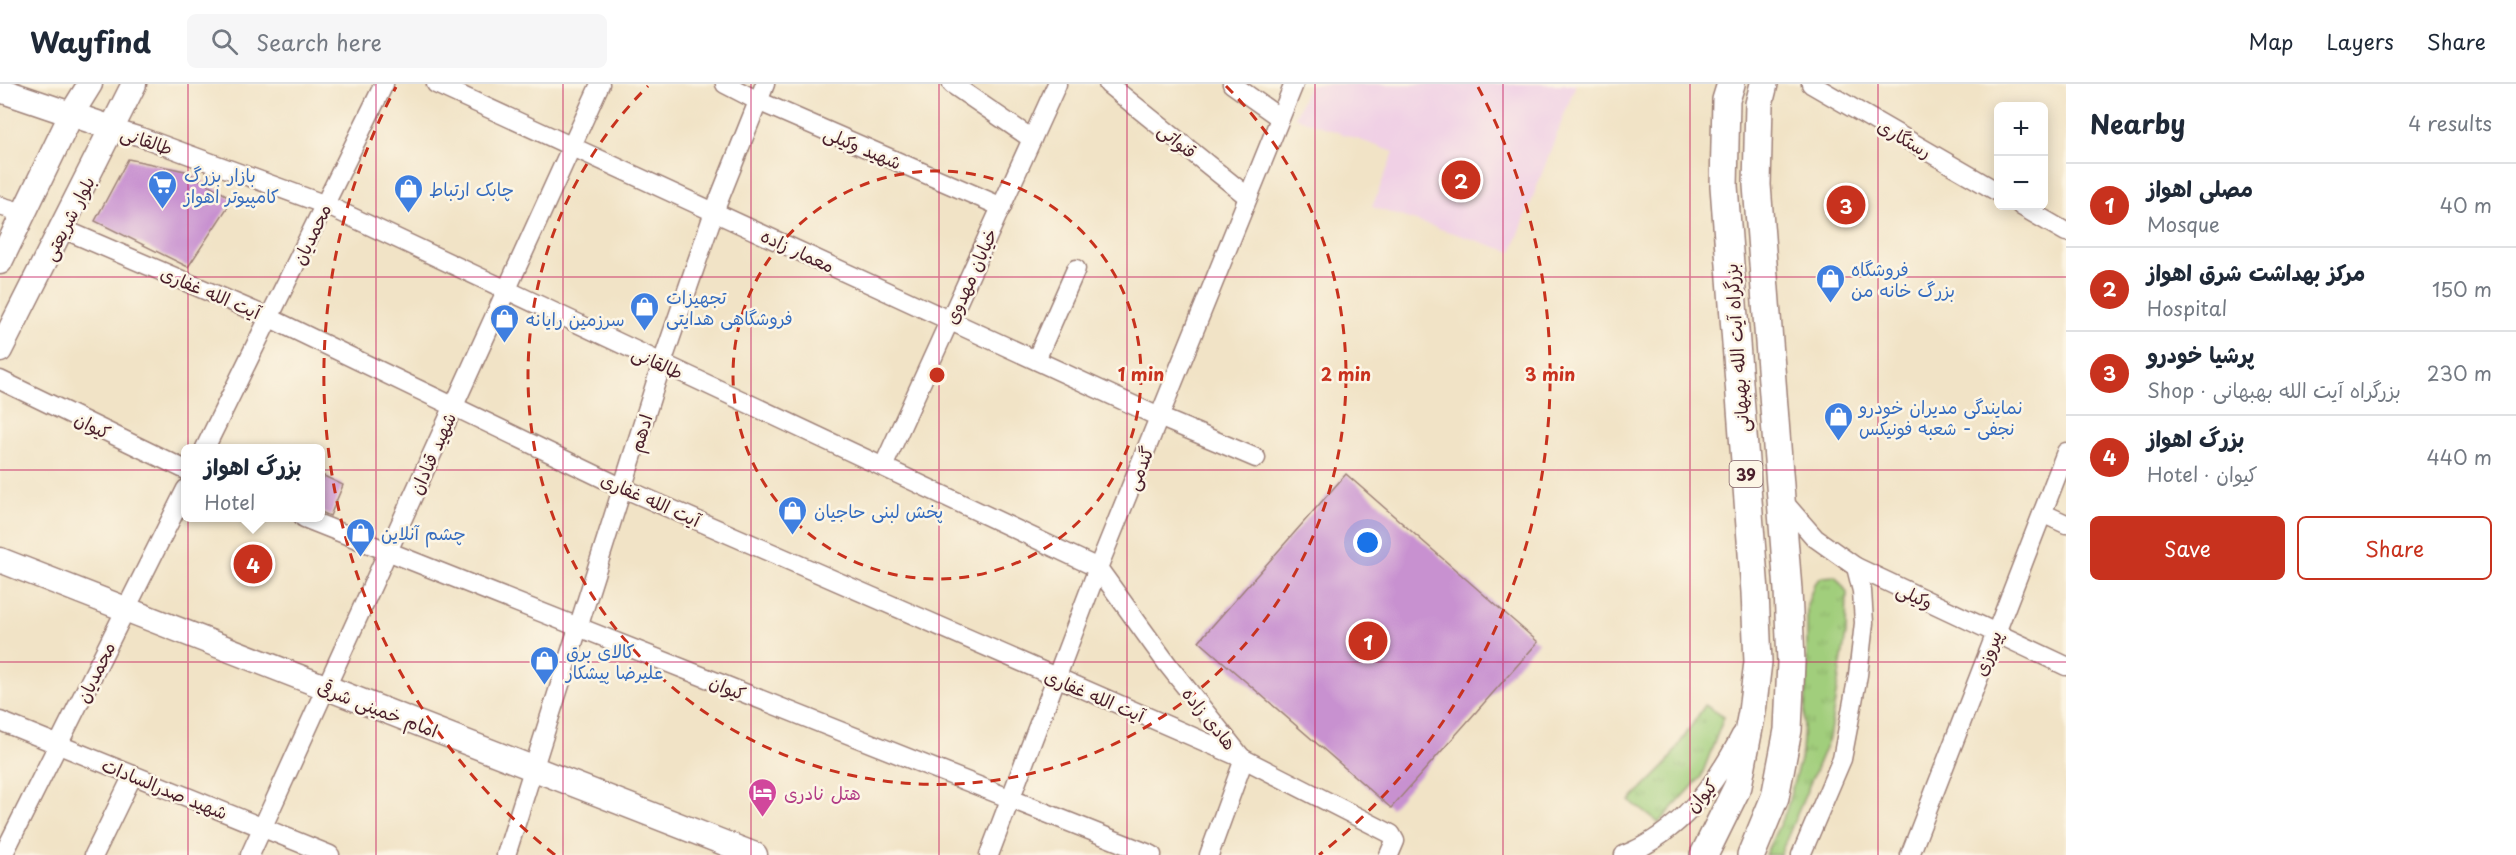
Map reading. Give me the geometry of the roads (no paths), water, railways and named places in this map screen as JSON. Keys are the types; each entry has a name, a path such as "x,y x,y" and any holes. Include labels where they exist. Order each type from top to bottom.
{"highway":[{"name":"بزرگراه آیت الله بهبهانی","path":"1704,855 1738,786 1752,712 1758,662 1755,592 1724,186 1726,100 1731,84"},
{"name":"بزرگراه آیت الله بهبهانی","path":"1751,855 1775,797 1788,730 1791,662 1757,185 1759,104 1764,84"},
{"path":"1724,186 1757,185"}],"main road":[{"path":"0,261 72,113 90,84"},
{"name":"بلوار شریعتی","path":"0,350 63,229 134,84"},
{"path":"0,90 112,128"},
{"name":"امام خمینی شرقی","path":"0,560 755,855"}],"street":[{"name":"محمدیان","path":"207,444 384,84"},
{"name":"معمار زاده","path":"435,84 1159,417 1256,458"},
{"name":"شهید قنادان","path":"249,855 600,84"},
{"name":"شهید وکیلی","path":"725,84 761,92 1002,207"},
{"path":"952,84 1032,140"},
{"name":"خیابان مهدوی","path":"884,467 1057,84"},
{"name":"قنواتی","path":"1108,84 1248,197"},
{"path":"1232,84 1280,118"},
{"name":"گندمی","path":"989,855 1098,568 1294,84"},
{"name":"رستگاری","path":"1811,84 1994,190"},
{"name":"ادهم","path":"506,855 662,363 714,212 761,92"},
{"name":"طالقانی","path":"112,128 326,206 1098,568"},
{"path":"0,206 24,213"},
{"path":"2028,210 2066,231"},
{"name":"آیت الله غفاری","path":"63,229 270,318 623,488 1056,679 1244,759"},
{"path":"1036,360 1076,269"},
{"name":"کیوان","path":"0,380 181,468"},
{"name":"پیروزی","path":"1910,855 2066,452"},
{"name":"محمدیان","path":"3,855 181,499"},
{"name":"وکیلی","path":"1781,499 1815,538 1856,567 2066,666"},
{"path":"2042,513 2066,524"},
{"name":"کیوان","path":"314,522 1152,855"},
{"path":"1801,855 1842,759 1858,675 1864,623 1862,591 1856,567"},
{"name":"هادی زاده","path":"1098,568 1168,665 1244,759 1391,834 1391,846"},
{"name":"کیوان","path":"1624,855 1660,834 1688,812 1714,783 1752,712"},
{"name":"شهید صدرالسادات","path":"0,722 330,855"},
{"path":"1209,855 1244,759"},
{"path":"94,855 133,775"}],"place":[{"name":"مرکز بهداشت شرق اهواز","path":"1461,180"},
{"name":"پرشيا خودرو","path":"1846,205"},
{"name":"بازار بزرگ کامپیوتر اهواز","path":"163,210"},
{"name":"چابک ارتباط","path":"408,214"},
{"name":"فروشگاه بزرگ خانه من","path":"1830,304"},
{"name":"تجهیزات فروشگاهی هدایتی","path":"645,332"},
{"name":"سرزمین رایانه","path":"505,344"},
{"name":"نمایندگی مدیران خودرو نجفی - شعبه فونیکس","path":"1838,442"},
{"name":"پخش لبنی حاجیان","path":"793,536"},
{"name":"چشم آنلاین","path":"360,558"},
{"name":"بزرگ اهواز","path":"253,564"},
{"name":"مصلی اهواز","path":"1368,641"},
{"name":"کالای برق علیرضا پیشکار","path":"545,686"},
{"name":"هتل نادری","path":"763,818"}]}
